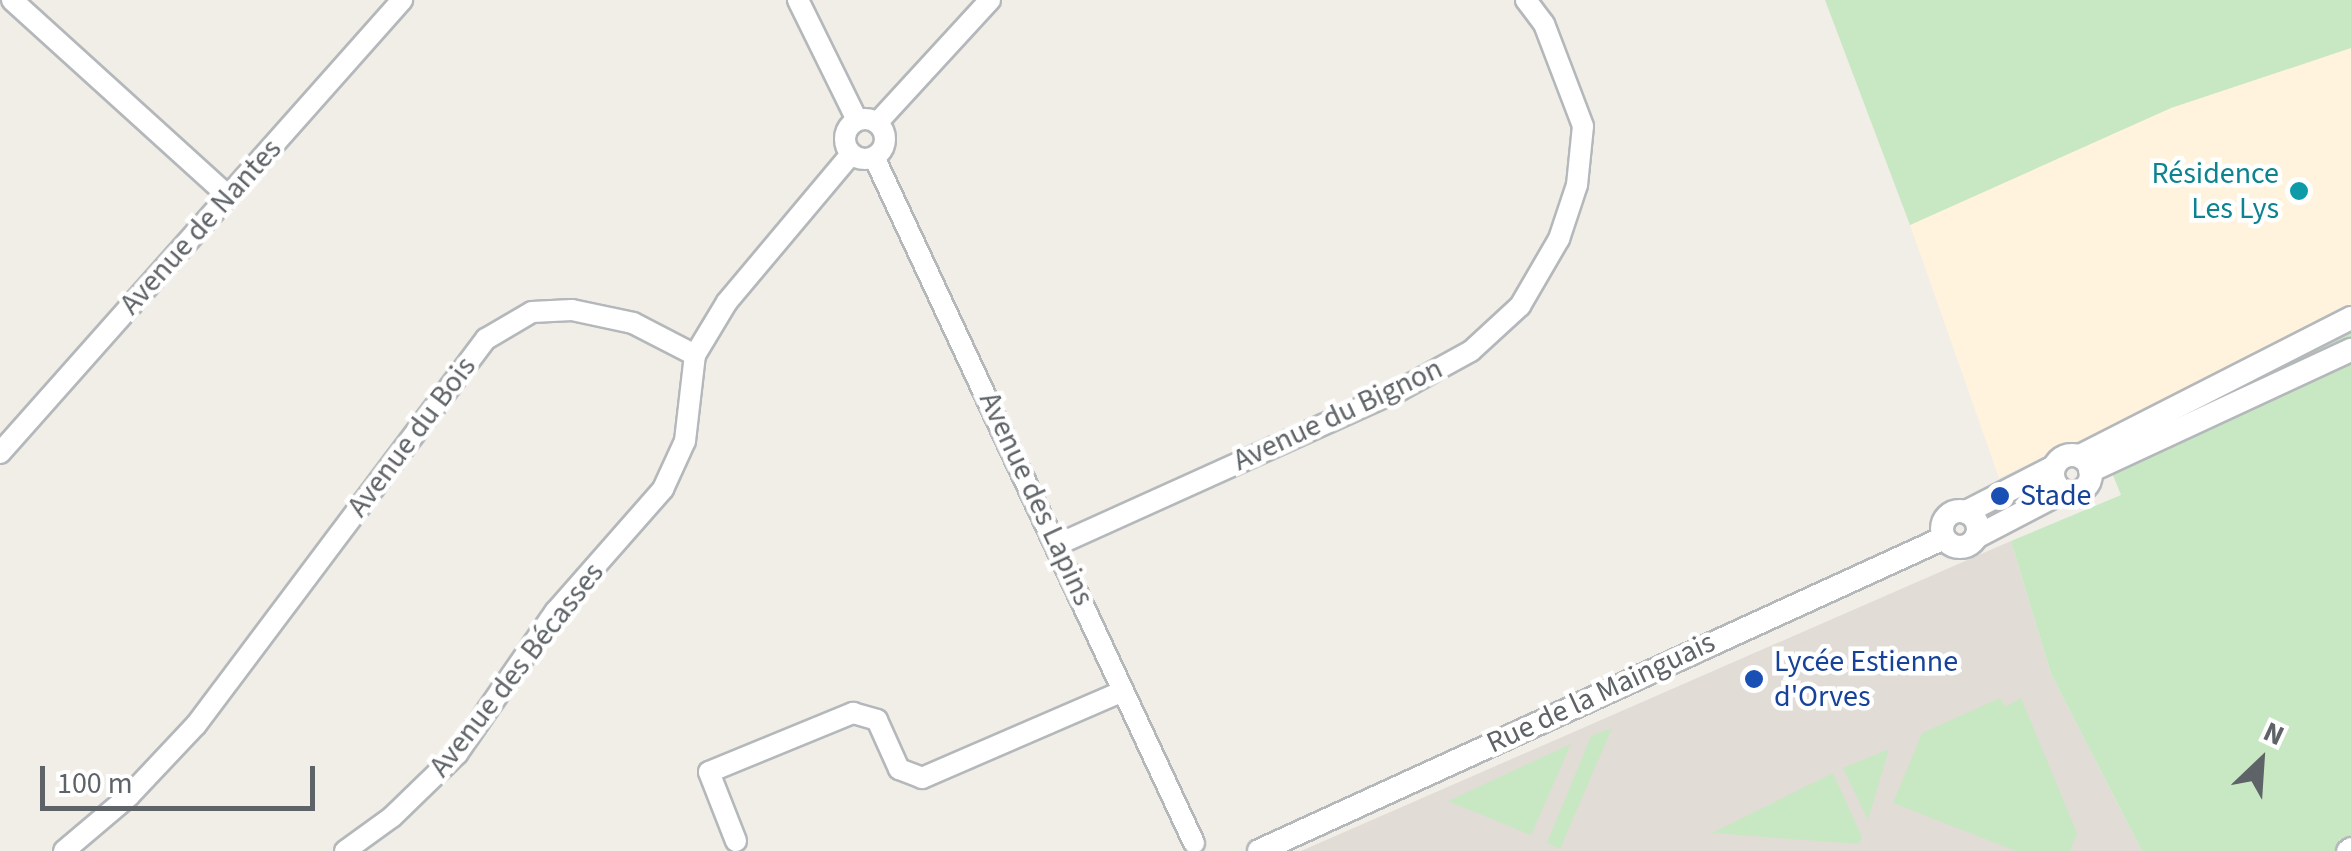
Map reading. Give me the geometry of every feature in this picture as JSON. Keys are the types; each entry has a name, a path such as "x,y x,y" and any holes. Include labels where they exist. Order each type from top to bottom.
{"street":[{"name":"Avenue de Nantes","path":"0,454 402,0"},
{"path":"798,0 867,122 885,141 874,157 851,154"},
{"path":"851,154 844,136 867,122 990,0"},
{"name":"Avenue du Bignon","path":"1059,544 1400,390 1471,351 1520,306 1559,239 1577,185 1582,126 1551,40 1526,0"},
{"path":"11,1 228,197"},
{"path":"695,354 727,302 851,154"},
{"name":"Avenue des Lapins","path":"874,157 1059,544 1122,691 1194,843"},
{"name":"Avenue du Bois","path":"64,851 129,796 196,724 486,338 532,312 572,310 633,323 695,354"},
{"path":"2085,464 2351,318"},
{"path":"2085,464 2082,489 2064,491 1962,548 1944,538 1946,518 1966,512 2054,467 2064,456 2085,464 2351,350"},
{"name":"Avenue des Bécasses","path":"345,851 392,817 457,754 555,612 663,489 684,442 695,354"},
{"path":"2054,467 2064,491"},
{"path":"1966,512 1978,526 1976,538"},
{"name":"Rue de la Mainguais","path":"1260,851 1944,538"},
{"path":"736,841 709,772 853,713 878,720 899,769 922,778 1122,691"}],"shaded area":[{"path":"2351,48 2351,313 1999,478 1910,225 2171,108"},
{"path":"2011,541 2051,674 2142,851 1301,851"}],"green space":[{"path":"1825,0 2351,0 2351,48 2171,108 1910,225"},
{"path":"2351,313 2351,851 2142,851 2051,674 2011,541 2121,495 2097,436"},
{"path":"2000,698 2005,707 2021,698 2077,833 2070,851 2016,851 1893,803 1922,733"},
{"path":"1612,728 1560,849 1547,843 1591,736"},
{"path":"1571,744 1531,835 1448,801"},
{"path":"1889,749 1868,820 1843,768"},
{"path":"1833,773 1862,837 1859,844 1712,833"}],"place":[{"name":"Résidence Les Lys","path":"2299,191"},
{"name":"Stade","path":"2000,496"},
{"name":"Lycée Estienne d'Orves","path":"1754,679"}]}
